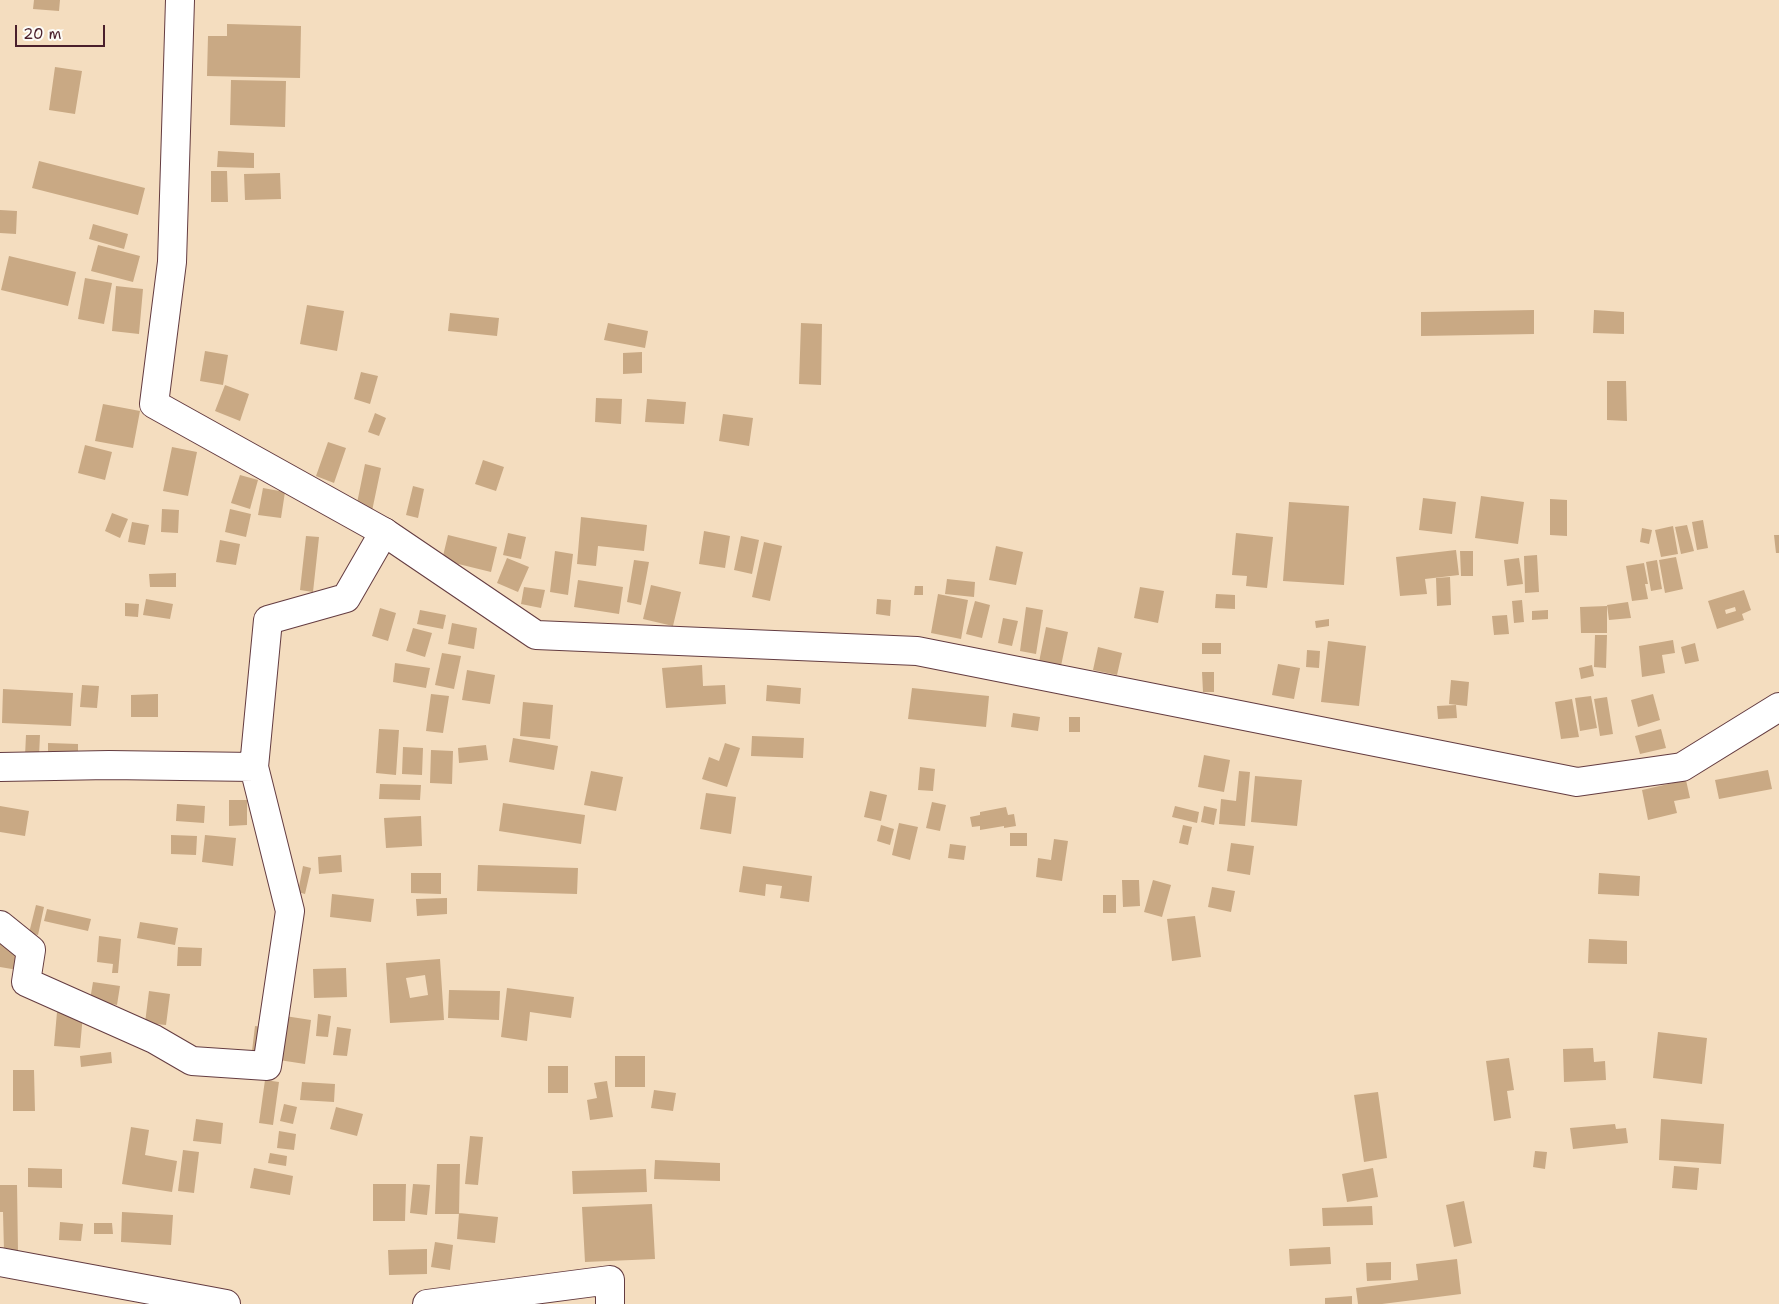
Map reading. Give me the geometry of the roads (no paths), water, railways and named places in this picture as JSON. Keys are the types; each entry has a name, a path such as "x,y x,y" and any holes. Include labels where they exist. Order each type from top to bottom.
{"street":[{"path":"180,0 172,262 154,404 384,532 536,636 917,650 1577,782 1682,767 1779,706"},
{"path":"0,925 31,950 26,982 154,1039 192,1061 267,1066 290,911 254,767 268,620 346,598 384,532"},
{"path":"0,767 109,765 254,767"},
{"path":"0,1262 166,1299 226,1304"},
{"path":"428,1304 610,1280 610,1304"}]}
